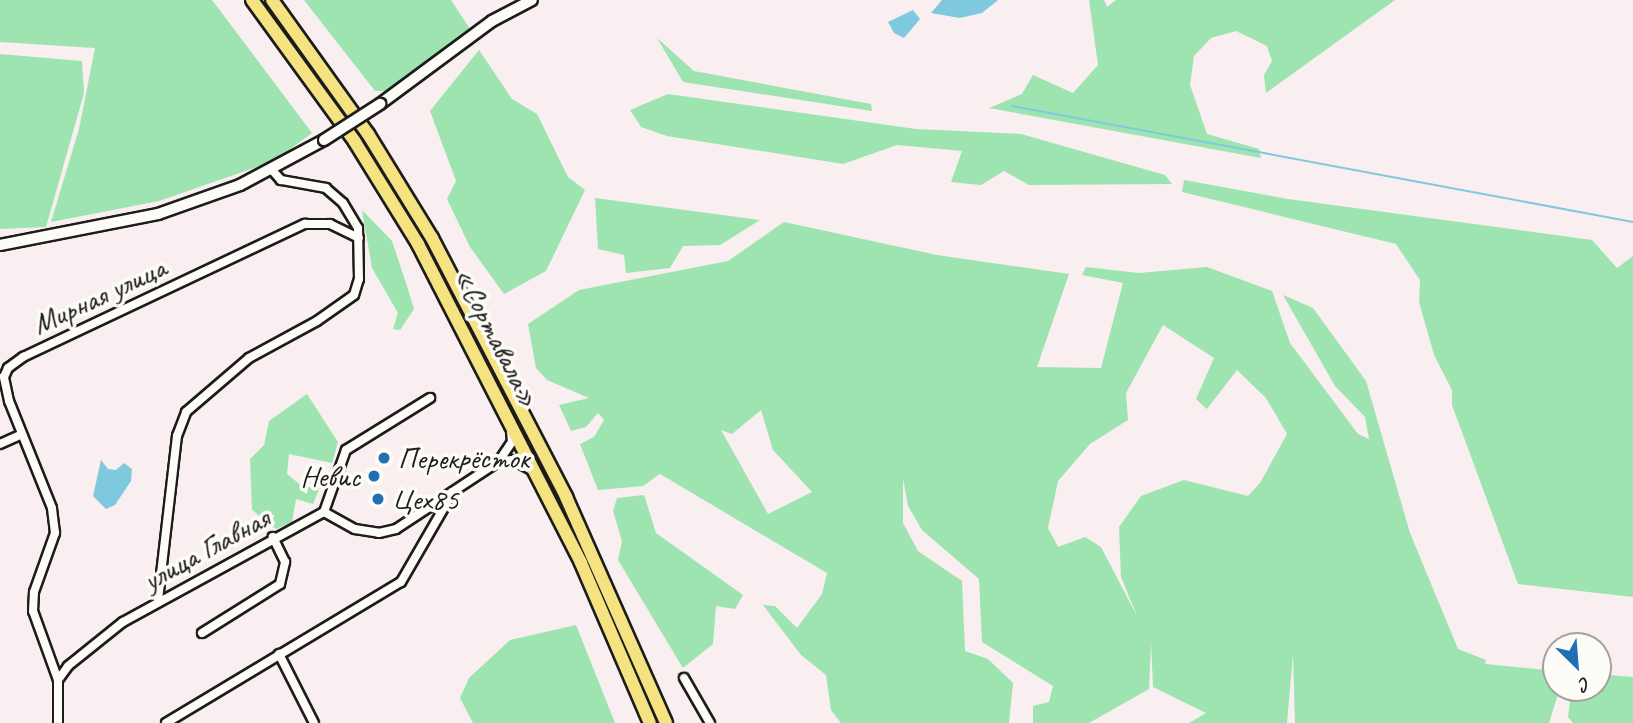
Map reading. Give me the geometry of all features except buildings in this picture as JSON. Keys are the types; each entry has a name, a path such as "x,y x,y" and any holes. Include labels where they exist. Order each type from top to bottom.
{"highway":[{"name":"«Сортавала»","path":"252,0 355,142 418,244 544,488 650,723"},
{"name":"«Сортавала»","path":"272,0 368,134 432,238 566,497 666,723"}],"street":[{"path":"0,245 158,214 272,170 380,104 492,21 532,0"},
{"path":"158,600 177,436 186,412 249,358 317,321 354,295 359,279 359,237 343,202 326,188 281,180 272,170"},
{"name":"Мирная улица","path":"58,680 33,611 34,592 55,533 52,508 20,435 4,377 23,357 305,224 330,224 359,237"},
{"path":"430,398 346,450 324,512 355,529 379,533 396,529 499,461 512,442 506,411"},
{"path":"0,444 20,435"},
{"path":"499,461 525,464 544,488"},
{"path":"166,723 401,582 453,491"},
{"name":"улица Главная","path":"58,680 100,637 158,600 324,512"},
{"path":"202,633 280,584 285,562 273,537"},
{"path":"279,654 314,723"},
{"path":"684,678 710,723"},
{"path":"58,680 58,723"}],"green space":[{"path":"0,0 212,0 312,133 274,161 159,201 51,222 79,129 95,48 0,42"},
{"path":"304,0 451,0 470,29 387,91 375,91"},
{"path":"1089,0 1104,0 1107,7 1116,0 1395,0 1266,93 1264,75 1272,61 1267,46 1236,31 1211,38 1194,56 1190,85 1207,134 1259,149 1261,158 989,108 1022,94 1033,75 1073,93 1098,65"},
{"path":"657,38 694,71 871,104 872,111 683,82"},
{"path":"479,50 512,99 537,114 568,177 585,190 546,271 504,294 470,247 447,199 456,181 430,111"},
{"path":"0,54 82,61 84,93 46,227 0,229"},
{"path":"668,94 916,129 1021,134 1165,175 1172,184 1029,185 1004,171 981,185 951,182 962,151 897,145 843,164 667,136 641,127 630,110"},
{"path":"1184,180 1288,199 1592,240 1617,268 1633,256 1633,597 1518,584 1452,405 1452,390 1434,355 1419,302 1420,280 1396,244 1182,192"},
{"path":"595,198 760,220 720,245 683,246 670,268 626,273 624,255 598,249"},
{"path":"362,210 392,241 406,283 414,309 400,330 393,329 398,313 372,268"},
{"path":"784,222 937,255 1069,274 1037,367 1101,368 1123,283 1082,275 1086,267 1139,273 1207,267 1272,291 1290,343 1358,434 1369,439 1365,417 1335,386 1283,295 1313,308 1366,381 1410,533 1458,649 1486,660 1485,664 1542,670 1542,702 1556,702 1549,723 1295,723 1293,654 1287,723 1189,723 1206,713 1153,687 1151,643 1149,689 1089,723 1033,723 1033,706 1049,702 1053,686 982,642 979,579 922,530 908,506 903,478 903,523 918,551 962,581 965,651 988,659 1013,683 1009,723 841,723 831,710 826,675 801,655 763,605 775,606 797,628 822,594 827,573 660,474 643,486 598,490 580,444 594,437 604,420 598,413 586,427 571,431 559,405 589,398 547,380 536,368 528,324 579,290 728,261","holes":["1163,325 1214,358 1196,399 1207,409 1237,370 1266,398 1287,434 1260,483 1248,496 1184,480 1141,496 1119,527 1121,577 1137,616 1101,547 1085,537 1058,547 1048,528 1058,481 1090,444 1128,420 1126,393","761,410 773,450 812,492 768,514 721,430 732,434"]},
{"path":"307,394 338,442 332,463 289,454 287,474 303,487 320,487 313,504 296,499 292,522 276,529 252,510 250,459 264,445 269,421"},
{"path":"644,495 656,533 743,595 735,609 716,606 713,644 683,668 618,560 622,541 613,511 617,498"},
{"path":"576,625 615,723 473,723 460,698 469,678 510,640"},
{"path":"1612,675 1633,677 1633,723 1573,723 1568,717 1570,702 1612,702"}],"water":[{"path":"942,0 998,0 982,13 960,18 931,13"},
{"path":"913,10 920,19 904,38 894,33 888,22"},
{"path":"101,460 108,469 116,470 124,463 132,469 131,481 115,505 106,509 93,496"}],"waterway":[{"path":"1012,106 1633,222"}],"place":[{"name":"Перекрёсток","path":"384,458"},
{"name":"Невис","path":"374,476"},
{"name":"Цех85","path":"378,499"}]}
